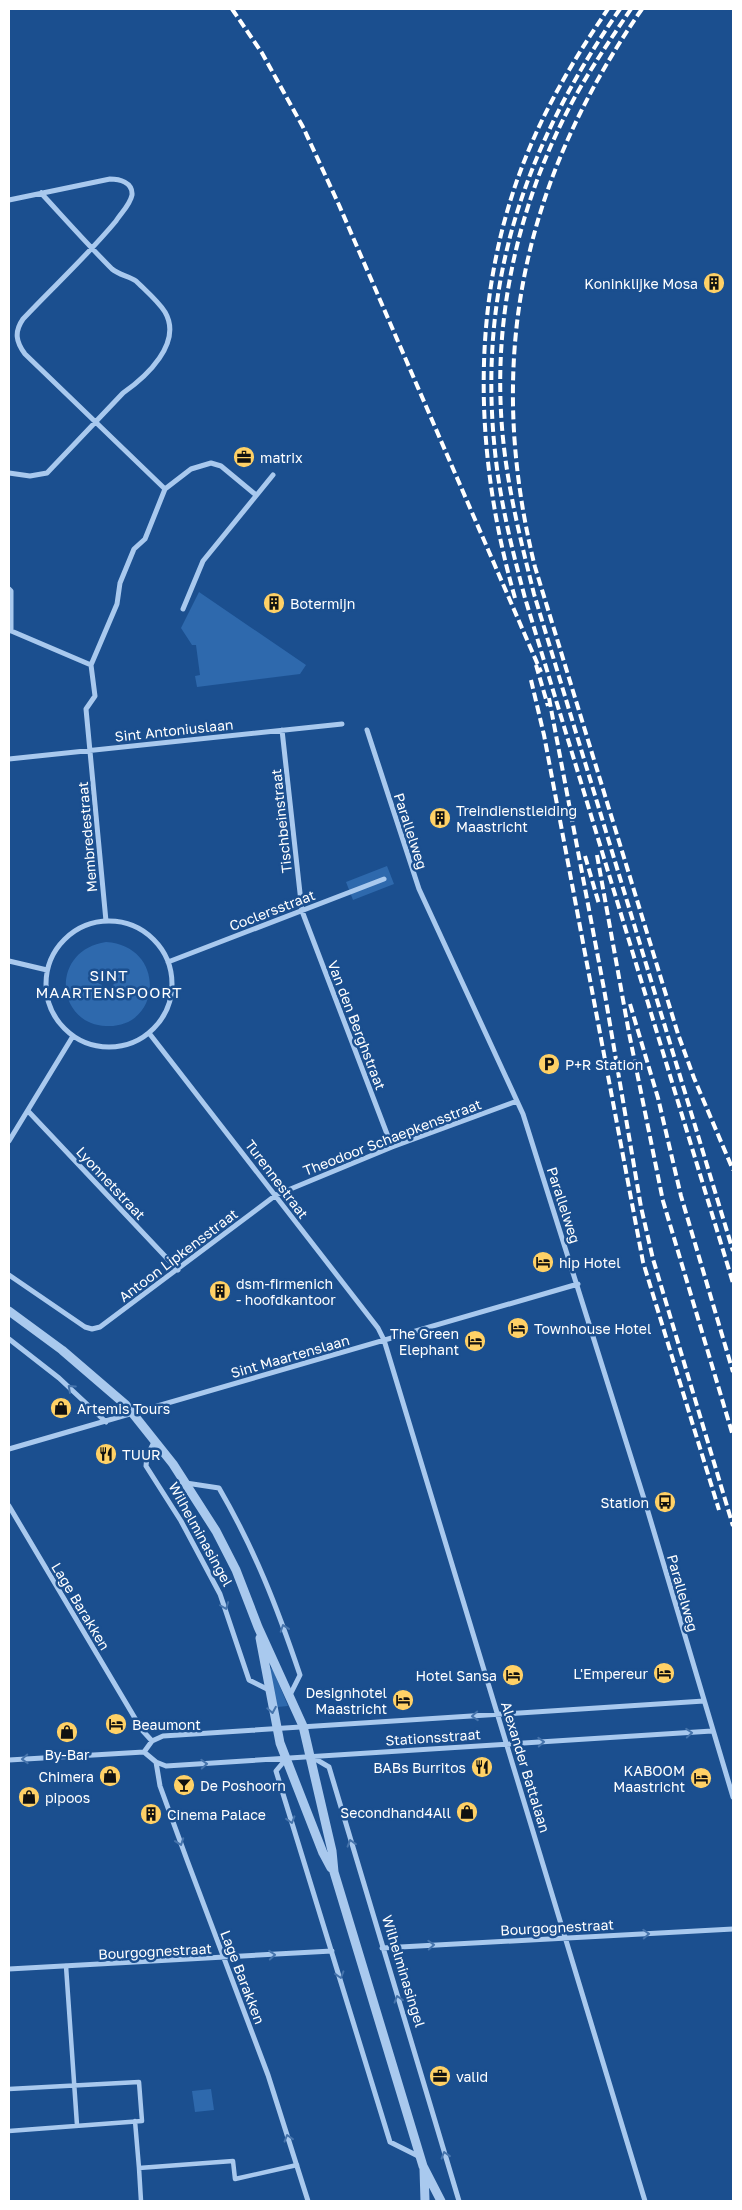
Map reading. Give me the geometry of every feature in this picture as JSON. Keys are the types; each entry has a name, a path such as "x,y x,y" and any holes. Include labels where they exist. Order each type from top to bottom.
{"street":[{"path":"9,200 110,179 122,180 127,184 132,193 128,205 93,249 23,319 16,336 25,354 165,489"},
{"path":"9,473 30,476 47,474 164,352 169,326 164,310 134,280 115,271 41,194"},
{"path":"9,589 11,591 10,630 91,665 117,604 120,583 134,548 145,539 165,489 191,469 211,464 220,466 256,495"},
{"path":"183,609 203,561 273,475"},
{"name":"Membredestraat","path":"91,665 95,696 86,709 106,921"},
{"name":"Sint Antoniuslaan","path":"9,759 342,724"},
{"name":"Tischbeinstraat","path":"282,730 302,911"},
{"name":"Parallelweg","path":"367,730 419,889 517,1101 578,1284 733,1797"},
{"name":"Coclersstraat","path":"168,962 384,879"},
{"name":"Van den Berghstraat","path":"302,911 392,1147"},
{"path":"106,921 124,923 140,929 154,940 168,962 172,981 170,1001 162,1019 149,1034 131,1043 112,1048 91,1045 73,1036 57,1021 48,1002 46,991 47,970 53,954 68,936 90,924 106,921"},
{"path":"9,961 47,970"},
{"name":"Turennestraat","path":"149,1034 378,1328 384,1340"},
{"path":"9,1141 73,1036"},
{"name":"Theodoor Schaepkensstraat","path":"276,1196 392,1147 517,1101"},
{"name":"Lyonnetstraat","path":"28,1111 178,1270"},
{"name":"Antoon Lipkensstraat","path":"9,1275 85,1327 92,1329 100,1327 276,1196"},
{"name":"Sint Maartenslaan","path":"9,1449 578,1284"},
{"name":"Wilhelminasingel","path":"9,1312 43,1334 102,1382 133,1413 186,1483 224,1546 303,1726 312,1757 332,1851 334,1872 422,2162 441,2201"},
{"path":"9,1339 59,1378 106,1422"},
{"name":"Alexander Battalaan","path":"384,1340 645,2201"},
{"name":"Wilhelminasingel","path":"155,1440 146,1460 148,1471 181,1521 220,1594 249,1680 269,1690"},
{"name":"Wilhelminasingel","path":"186,1483 219,1488 259,1563 300,1674 290,1695"},
{"name":"Lage Barakken","path":"9,1506 142,1730 152,1741"},
{"name":"Wilhelminasingel","path":"258,1627 276,1728 286,1759 323,1853 334,1872"},
{"name":"Stationsstraat","path":"152,1741 163,1736 704,1701"},
{"name":"Stationsstraat","path":"156,1762 166,1766 712,1731"},
{"path":"144,1752 152,1741"},
{"path":"9,1760 144,1752 156,1762"},
{"name":"Wilhelminasingel","path":"312,1757 329,1767 459,2201"},
{"path":"286,1759 276,1771 390,2142 422,2162"},
{"name":"Lage Barakken","path":"156,1762 160,1786 268,2075 308,2201"},
{"name":"Bourgognestraat","path":"382,1948 733,1929"},
{"name":"Bourgognestraat","path":"9,1969 332,1951"},
{"path":"66,1966 77,2125"},
{"path":"9,2089 139,2082 142,2121 9,2131"},
{"path":"135,2121 141,2201"},
{"path":"139,2168 233,2161 235,2179 296,2164"},
{"name":"Wilhelminasingel","path":"422,2162 425,2201"}],"shaded area":[{"path":"199,592 306,665 300,674 197,687 195,676 200,675 196,645 192,645 181,628"},
{"path":"387,866 394,884 353,900 346,882"},
{"path":"106,942 126,947 140,957 148,971 150,987 147,1002 138,1015 125,1023 106,1026 89,1022 77,1013 69,1001 66,986 68,972 75,958 88,948","holes":["106,969 110,979 120,978 113,985 117,994 108,988 99,995 102,985 94,981 104,979"]},
{"path":"271,1668 288,1706 277,1707 269,1669"},
{"path":"211,2089 214,2110 195,2112 192,2091"}],"railway":[{"path":"232,9 262,53 303,127 339,205 541,672"},
{"path":"515,598 501,541 491,484 485,425 484,367 488,309 497,252 512,195 533,140 549,106 587,40 608,9"},
{"path":"620,9 585,63 555,118 530,174 512,230 499,289 492,349 492,411 500,491 525,598 733,1283"},
{"path":"631,9 576,95 557,132 527,208 516,248 508,289 500,371 501,412 505,458 513,504 534,594 733,1251"},
{"path":"642,9 601,74 567,140 542,207 524,276 515,346 513,417 520,491 535,567 678,1034 694,1078 733,1170"},
{"path":"536,665 548,706"},
{"path":"531,680 544,735 643,1262 719,1510"},
{"path":"549,698 604,989 641,1207 653,1259 733,1526"},
{"path":"597,855 629,1033 663,1201 733,1436"},
{"path":"585,856 599,904"},
{"path":"630,1004 658,1098 681,1196 733,1372"}],"place":[{"name":"Koninklijke Mosa","path":"714,283"},
{"name":"matrix","path":"244,457"},
{"name":"Botermijn","path":"274,603"},
{"name":"Treindienstleiding Maastricht","path":"440,818"},
{"name":"P+R Station","path":"549,1064"},
{"name":"hip Hotel","path":"543,1262"},
{"name":"dsm-firmenich - hoofdkantoor","path":"220,1291"},
{"name":"Townhouse Hotel","path":"518,1328"},
{"name":"The Green Elephant","path":"475,1341"},
{"name":"Artemis Tours","path":"61,1408"},
{"name":"TUUR","path":"106,1454"},
{"name":"Station","path":"665,1502"},
{"name":"L'Empereur","path":"664,1673"},
{"name":"Hotel Sansa","path":"513,1675"},
{"name":"Designhotel Maastricht","path":"403,1700"},
{"name":"Beaumont","path":"116,1724"},
{"name":"By-Bar","path":"67,1732"},
{"name":"BABs Burritos","path":"482,1767"},
{"name":"Chimera","path":"110,1776"},
{"name":"KABOOM Maastricht","path":"701,1778"},
{"name":"De Poshoorn","path":"184,1785"},
{"name":"pipoos","path":"29,1797"},
{"name":"Secondhand4All","path":"467,1812"},
{"name":"Cinema Palace","path":"151,1814"},
{"name":"valid","path":"440,2076"}],"district":[{"name":"SINT MAARTENSPOORT","path":"109,984"}]}
